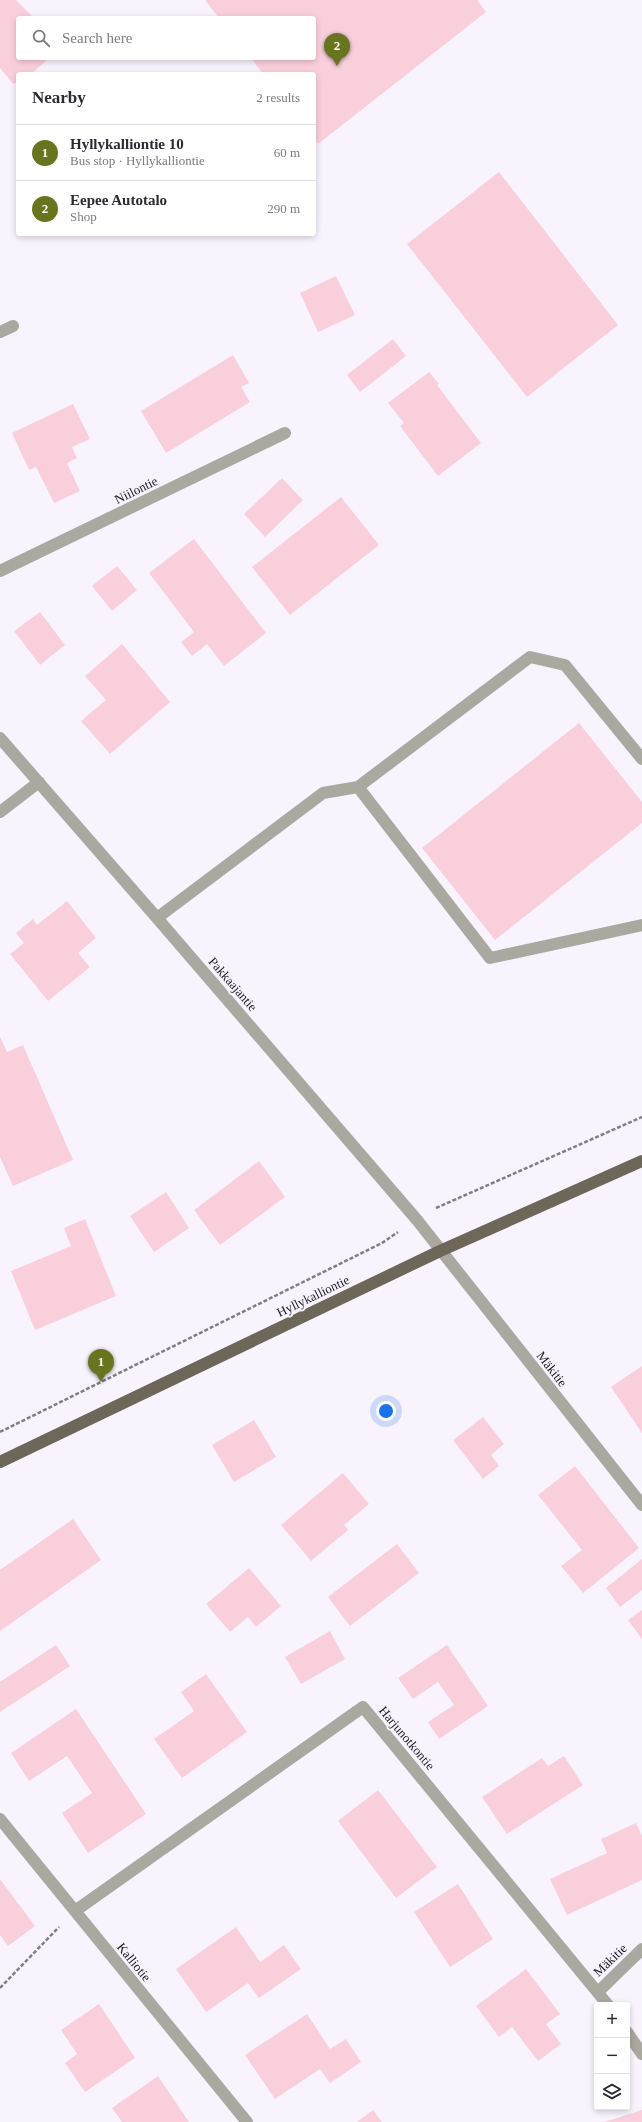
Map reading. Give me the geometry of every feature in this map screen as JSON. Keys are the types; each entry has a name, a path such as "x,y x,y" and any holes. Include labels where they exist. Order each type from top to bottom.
{"main road":[{"name":"Hyllykalliontie","path":"0,1462 440,1251 642,1161"}],"street":[{"path":"0,332 13,326"},
{"name":"Niilontie","path":"0,571 285,433"},
{"path":"158,918 323,793 358,787 530,657 565,665 642,759"},
{"name":"Pakkaajantie","path":"0,738 158,918 417,1220 440,1251"},
{"path":"0,812 39,782"},
{"path":"358,787 490,958 642,925"},
{"name":"Mäkitie","path":"440,1251 642,1505"},
{"name":"Harjunotkontie","path":"75,1911 363,1707 606,2002"},
{"name":"Kalliotie","path":"0,1819 247,2122"},
{"name":"Mäkitie","path":"598,1992 642,1949"},
{"path":"630,2036 642,2054"}],"path":[{"path":"0,1432 382,1243 439,1206 642,1117"},
{"path":"0,1988 75,1911"}],"building":[{"path":"0,0 16,0 32,16 16,16 16,60 47,60 33,72 16,72 16,83 13,84 0,68"},
{"path":"205,0 477,0 486,12 318,144 316,141 316,72 262,72 252,60 316,60 316,16 217,16"},
{"path":"499,172 618,325 527,397 407,244"},
{"path":"336,276 355,315 318,332 300,293"},
{"path":"393,339 406,356 360,392 347,375"},
{"path":"233,355 249,383 241,387 250,402 166,453 141,411"},
{"path":"429,372 439,384 437,385 481,443 438,476 400,426 404,423 388,403"},
{"path":"73,404 90,439 72,447 77,458 67,463 80,491 54,503 36,467 29,470 12,433"},
{"path":"282,478 303,500 265,537 244,514"},
{"path":"341,497 379,545 290,615 252,567"},
{"path":"194,539 266,633 224,666 207,644 192,656 181,642 194,632 149,573"},
{"path":"117,566 137,590 112,611 92,586"},
{"path":"40,612 65,645 40,665 14,631"},
{"path":"122,644 170,702 110,754 81,721 106,700 85,676"},
{"path":"579,723 642,802 642,823 495,940 422,848"},
{"path":"67,901 96,938 78,953 90,967 48,1001 10,954 24,943 16,933 33,919 37,925"},
{"path":"0,1037 7,1052 23,1045 73,1160 13,1186 0,1157"},
{"path":"259,1161 285,1197 220,1245 194,1210"},
{"path":"166,1192 189,1228 154,1252 130,1216"},
{"path":"85,1219 116,1296 35,1330 11,1271 71,1246 64,1228"},
{"path":"642,1366 642,1433 611,1387"},
{"path":"483,1417 504,1444 491,1455 499,1466 483,1479 453,1440"},
{"path":"254,1420 276,1457 234,1482 212,1445"},
{"path":"575,1466 639,1548 583,1593 561,1566 582,1550 538,1495"},
{"path":"343,1473 369,1504 344,1525 348,1530 311,1561 281,1525"},
{"path":"73,1519 101,1560 0,1631 0,1570"},
{"path":"397,1544 419,1573 350,1626 328,1597"},
{"path":"642,1559 642,1590 620,1607 606,1588"},
{"path":"249,1568 281,1606 256,1627 248,1617 230,1632 206,1604"},
{"path":"642,1610 642,1639 628,1620"},
{"path":"330,1631 345,1659 301,1684 285,1657"},
{"path":"56,1645 70,1666 0,1712 0,1682"},
{"path":"447,1645 488,1706 439,1739 428,1722 454,1705 438,1682 413,1699 398,1678"},
{"path":"206,1674 247,1732 182,1778 154,1739 194,1711 181,1692"},
{"path":"76,1709 146,1814 88,1853 62,1813 92,1793 67,1756 29,1781 11,1753"},
{"path":"564,1756 583,1785 507,1834 482,1797 542,1758 548,1766"},
{"path":"378,1790 437,1867 396,1898 338,1821"},
{"path":"636,1823 642,1836 642,1880 567,1915 550,1879 607,1853 601,1839"},
{"path":"0,1879 35,1926 8,1946 0,1935"},
{"path":"458,1884 493,1939 450,1967 414,1912"},
{"path":"236,1927 260,1962 284,1945 301,1969 259,1998 248,1983 206,2012 176,1969"},
{"path":"526,1969 560,2014 546,2024 561,2044 538,2061 512,2027 499,2037 476,2006"},
{"path":"99,2004 135,2058 85,2092 65,2063 77,2054 61,2030"},
{"path":"307,2014 330,2049 346,2039 361,2062 330,2083 320,2069 275,2099 245,2055"},
{"path":"158,2076 189,2122 122,2122 112,2108"},
{"path":"373,2110 382,2122 357,2122"},
{"path":"642,2110 642,2122 604,2122"}],"place":[{"name":"Eepee Autotalo","path":"337,66"},
{"name":"Hyllykalliontie 10","path":"101,1382"}]}
